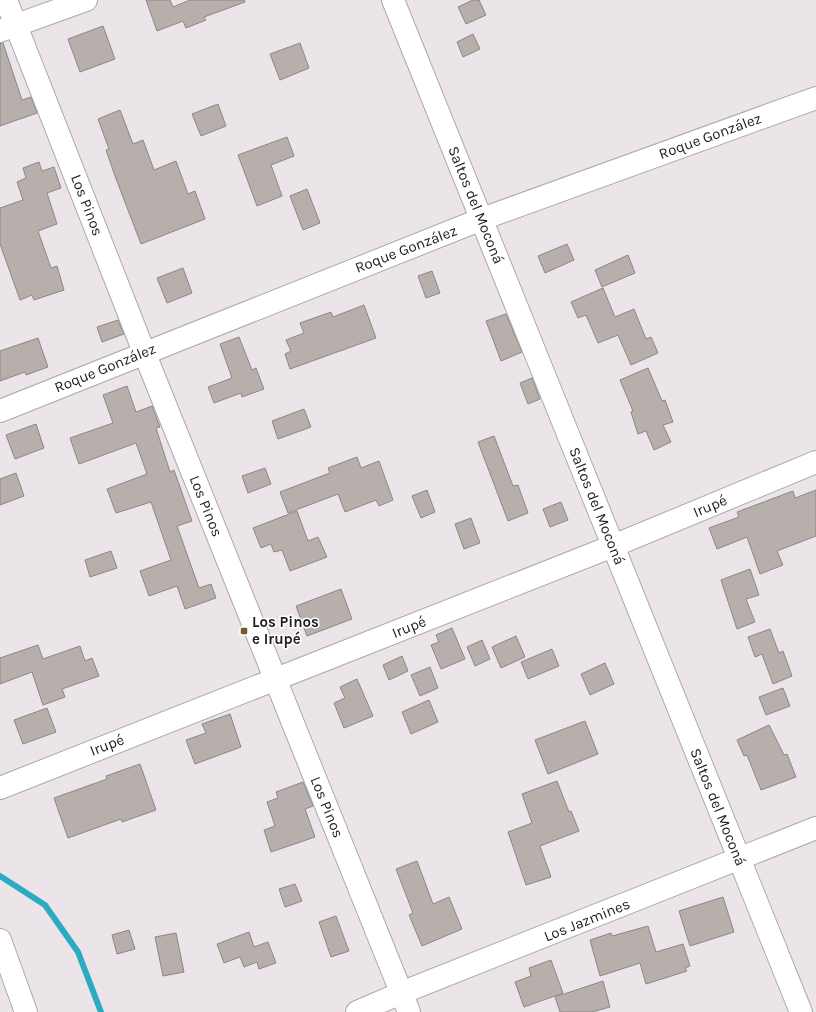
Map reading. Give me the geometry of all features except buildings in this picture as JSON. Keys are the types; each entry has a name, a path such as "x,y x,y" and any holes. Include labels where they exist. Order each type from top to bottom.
{"street":[{"name":"Los Pinos","path":"6,0 8,28 144,352 405,1002"},
{"path":"8,28 86,0"},
{"name":"Saltos del Moconá","path":"394,0 801,1012"},
{"name":"Roque González","path":"0,411 144,352 482,220 816,98"},
{"name":"Irupé","path":"0,788 613,546 816,462"},
{"name":"Los Jazmines","path":"358,1012 405,1002 816,828"},
{"path":"0,940 26,1012"}],"waterway":[{"path":"0,876 45,905 78,952 101,1012"}],"place":[{"name":"Los Pinos e Irupé","path":"244,631"}]}
